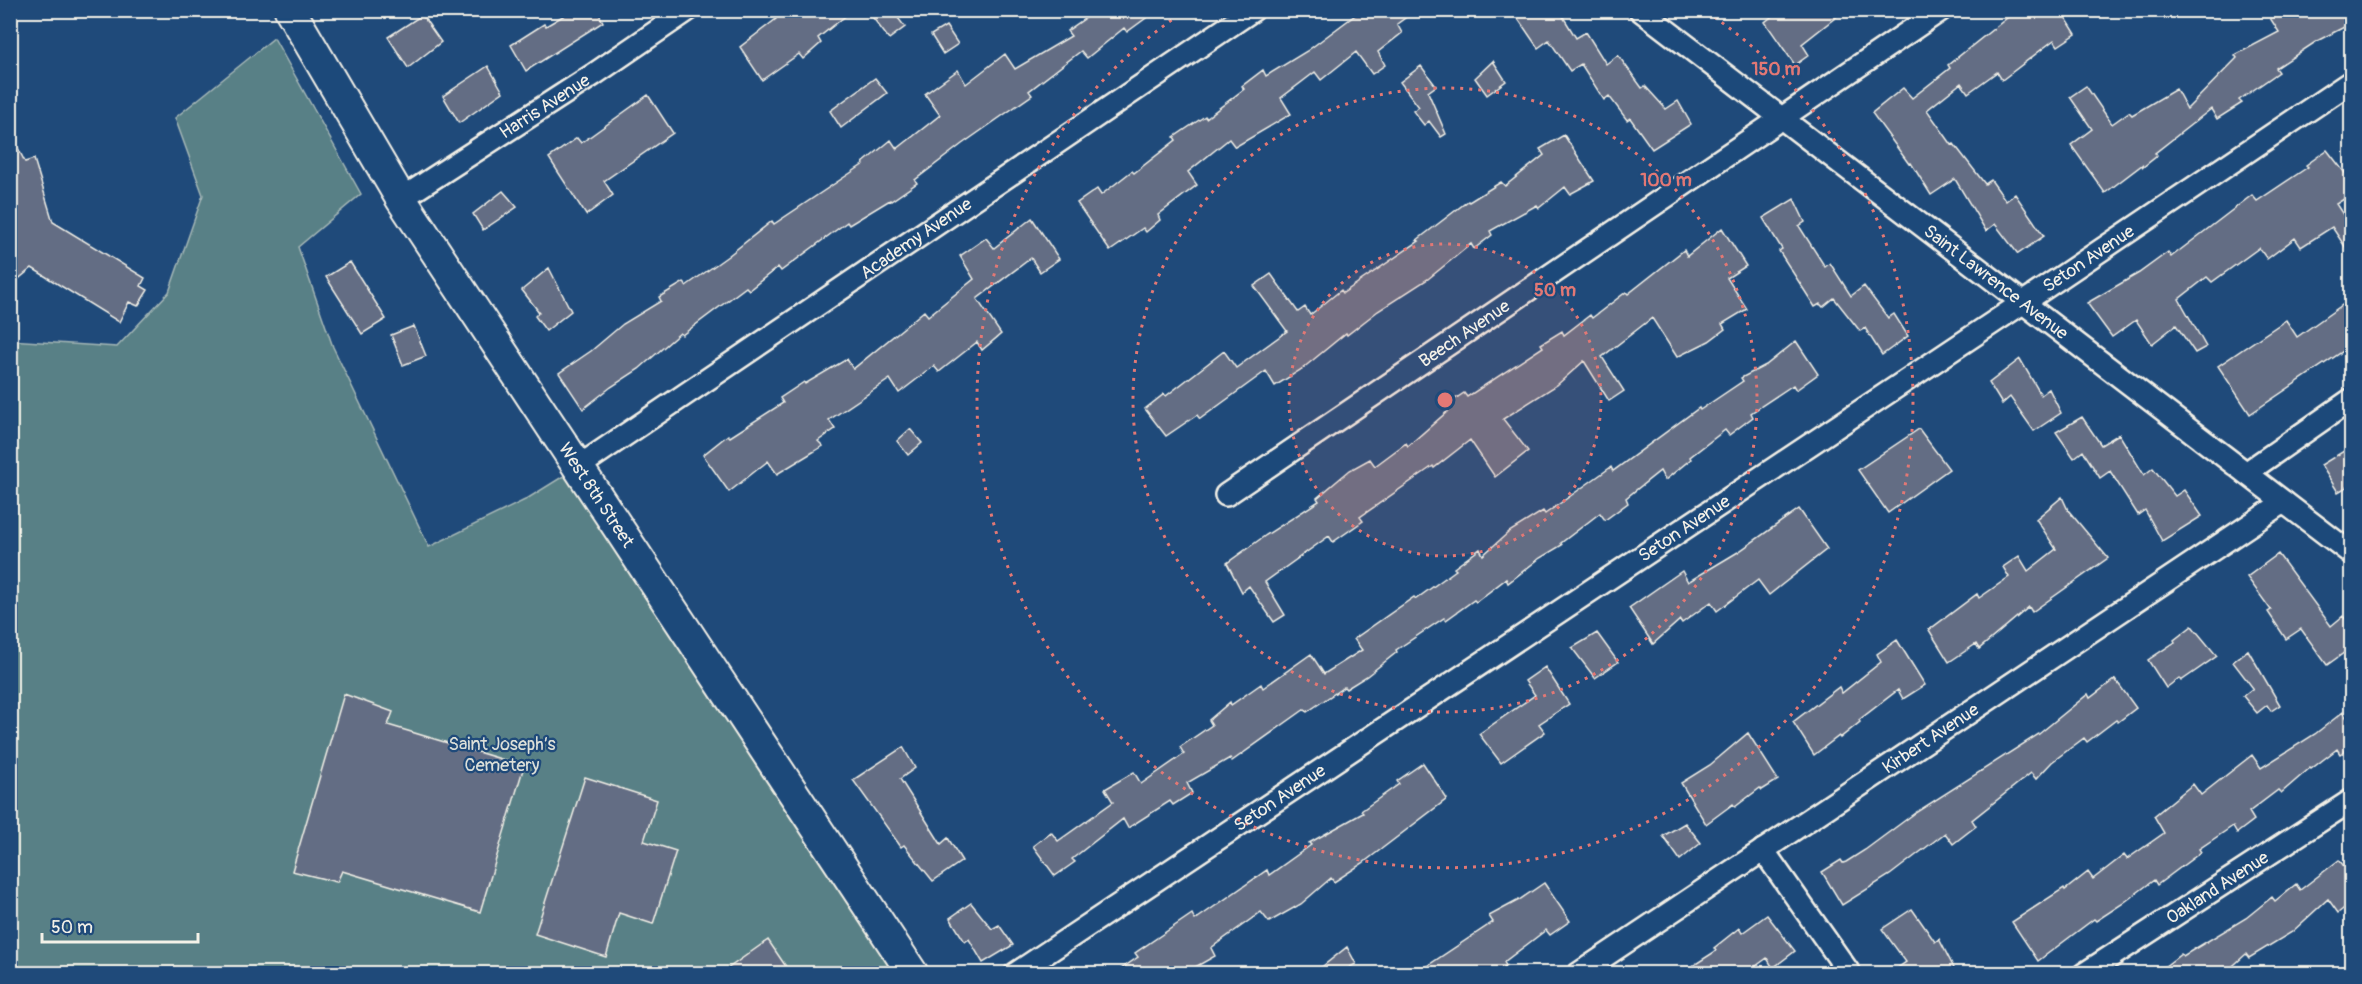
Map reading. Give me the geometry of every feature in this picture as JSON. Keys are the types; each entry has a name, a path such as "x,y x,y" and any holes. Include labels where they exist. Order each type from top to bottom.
{"street":[{"name":"West 8th Street","path":"290,10 400,200 913,974"},
{"name":"Harris Avenue","path":"400,200 688,10"},
{"name":"Academy Avenue","path":"578,467 1253,10"},
{"name":"Saint Lawrence Avenue","path":"1640,10 2352,554"},
{"name":"Beech Avenue","path":"1226,495 1941,10"},
{"name":"Seton Avenue","path":"1015,974 2352,81"},
{"path":"2246,473 2352,399"},
{"name":"Kirbert Avenue","path":"1578,974 2284,502"},
{"name":"Oakland Avenue","path":"2084,974 2352,800"},
{"path":"1763,850 1850,974"}],"green space":[{"name":"Saint Joseph’s Cemetery","path":"274,38 361,194 298,247 333,347 429,547 525,500 578,467 913,973 11,973 10,340 117,347 169,292 203,195 175,118"}],"building":[{"path":"573,10 597,10 603,22 526,71 511,45 544,24 546,26"},
{"path":"783,10 853,10 818,38 821,43 803,59 799,54 762,80 740,47 776,19 775,17"},
{"path":"867,10 892,10 905,27 889,39"},
{"path":"1097,10 1157,10 1127,32 1124,28 1087,58 1081,51 1029,91 1032,95 915,180 917,183 849,225 847,222 781,271 778,267 749,290 746,287 682,335 680,333 639,369 583,409 559,373 591,351 623,324 661,301 659,297 684,282 686,286 772,221 774,224 864,164 891,140 897,149 940,115 925,94 958,70 966,84 1005,54 1015,69 1071,36 1067,31"},
{"path":"1362,10 1416,10 1397,24 1402,33 1378,52 1385,65 1372,74 1356,52 1321,80 1315,72 1281,98 1291,114 1235,147 1229,139 1188,172 1197,185 1158,215 1160,220 1146,232 1143,228 1110,251 1077,203 1097,189 1101,195 1132,171 1134,173 1176,140 1174,137 1205,116 1206,118 1244,89 1242,86 1263,70 1266,76 1307,51"},
{"path":"1512,10 1559,10 1576,38 1586,32 1606,64 1618,55 1642,88 1645,86 1666,109 1678,101 1691,124 1652,149 1630,118 1627,120 1609,96 1604,100 1581,64 1570,71 1549,40 1538,48"},
{"path":"1780,10 1845,10 1802,44 1809,55 1795,65 1765,22"},
{"path":"2017,10 2061,10 2076,34 2058,46 2054,40 2002,80 1997,72 1968,93 1961,83 1927,110 1952,145 1954,144 1985,184 1991,180 2006,201 2015,194 2044,236 2018,254 1995,224 1986,231 1955,179 1931,195 1911,163 1909,164 1872,113 1903,88 1912,98 1950,68 1948,65"},
{"path":"2280,10 2352,10 2352,23 2317,41 2276,68 2279,72 2239,100 2242,103 2217,119 2211,109 2155,153 2157,156 2105,193 2071,145 2092,129 2070,97 2086,86 2112,124 2129,112 2132,115 2176,89 2187,109 2237,58 2235,55 2279,32 2270,18"},
{"path":"422,15 441,42 408,68 388,37"},
{"path":"946,26 958,44 943,54 931,35"},
{"path":"1493,61 1506,81 1487,95 1475,78"},
{"path":"488,66 503,92 459,123 443,96"},
{"path":"1421,66 1436,86 1428,92 1446,134 1441,137 1429,121 1424,125 1413,111 1419,107 1400,82"},
{"path":"875,78 887,93 841,128 830,111"},
{"path":"648,95 673,133 604,181 613,195 586,215 549,158 577,138 581,143"},
{"path":"10,132 25,162 34,159 53,222 145,278 141,286 148,290 138,306 129,302 119,322 32,268 10,286"},
{"path":"1564,135 1594,181 1570,194 1565,187 1539,208 1537,205 1490,231 1492,235 1474,249 1471,244 1428,279 1378,311 1347,335 1346,333 1302,369 1275,386 1266,371 1200,419 1197,415 1166,436 1145,409 1164,394 1166,396 1224,351 1236,368 1287,331 1254,286 1271,274 1298,312 1305,307 1310,315 1341,290 1343,293 1419,241 1417,240 1468,201 1501,182 1505,186 1544,155 1540,149"},
{"path":"2327,150 2352,182 2352,194 2336,204 2352,228 2352,257 2332,227 2301,247 2295,238 2267,259 2259,248 2212,282 2207,277 2179,299 2206,347 2195,353 2176,325 2152,344 2136,320 2112,337 2087,303 2139,273 2168,252 2171,257 2252,195 2257,201 2308,167 2306,165"},
{"path":"503,191 517,207 483,230 473,214"},
{"path":"1794,199 1805,222 1799,226 1825,267 1830,263 1851,296 1864,286 1888,318 1894,314 1908,336 1882,355 1865,328 1860,331 1834,298 1823,307 1820,304 1815,307 1779,251 1782,249 1763,218"},
{"path":"1032,218 1059,259 1040,272 1031,258 977,299 1001,334 982,350 977,342 939,372 934,366 899,393 890,379 829,420 835,429 818,441 823,446 777,474 768,461 729,492 703,455 728,435 730,437 783,403 780,398 804,382 805,384 847,359 853,369 924,311 928,316 974,279 960,256 986,238 994,248"},
{"path":"1722,228 1746,266 1727,278 1747,309 1722,324 1725,329 1709,341 1677,357 1652,318 1602,357 1624,391 1609,401 1584,361 1557,385 1503,419 1528,451 1495,477 1470,440 1434,468 1433,466 1360,517 1363,521 1333,542 1329,536 1265,582 1285,615 1274,622 1249,586 1242,592 1227,563 1319,501 1317,498 1350,470 1370,459 1375,466 1406,443 1408,446 1449,410 1446,405 1464,393 1467,397 1543,347 1541,344 1562,331 1564,335 1590,315 1592,318 1626,292 1628,294 1684,250 1687,256"},
{"path":"350,262 386,319 362,334 326,277"},
{"path":"549,268 571,311 546,331 535,316 539,312 522,290"},
{"path":"2345,303 2352,314 2352,345 2250,414 2218,366 2286,320 2297,337"},
{"path":"414,326 426,356 403,365 391,335"},
{"path":"1796,341 1818,374 1796,390 1793,385 1751,413 1753,417 1729,435 1725,430 1665,480 1660,471 1626,498 1628,503 1605,520 1600,513 1561,543 1562,545 1540,558 1508,583 1506,579 1476,602 1474,600 1446,620 1444,618 1396,650 1397,652 1367,676 1346,689 1344,687 1307,712 1305,709 1232,761 1230,758 1187,783 1192,793 1173,805 1170,801 1128,828 1123,819 1072,859 1075,862 1055,876 1033,846 1051,832 1058,841 1113,802 1105,789 1134,772 1141,784 1184,754 1180,747 1212,725 1209,720 1230,702 1231,705 1261,684 1263,688 1311,654 1324,674 1362,650 1354,639 1414,597 1416,599 1480,549 1483,555 1509,532 1543,511 1545,514 1611,467 1613,471 1699,408 1700,410 1743,381 1741,378 1766,365"},
{"path":"2020,359 2041,395 2049,389 2061,413 2034,431 2010,397 2002,404 1989,383"},
{"path":"2082,417 2101,445 2119,434 2144,475 2153,468 2175,496 2184,490 2202,516 2162,541 2145,510 2138,515 2110,471 2100,478 2083,451 2074,458 2056,432"},
{"path":"910,429 922,443 908,455 897,441"},
{"path":"1919,429 1949,469 1888,513 1858,470"},
{"path":"2352,446 2352,484 2338,492 2321,465"},
{"path":"2062,497 2068,510 2108,558 2032,612 2029,607 1979,649 1976,644 1949,662 1929,630 1977,594 1979,598 2009,577 2003,567 2019,556 2028,571 2056,549 2036,519"},
{"path":"1799,509 1827,549 1769,595 1758,580 1717,611 1711,602 1682,623 1680,620 1653,644 1629,608 1682,571 1688,582 1738,552"},
{"path":"2278,554 2331,626 2343,616 2352,627 2352,647 2327,665 2301,629 2286,639 2268,612 2271,610 2247,577"},
{"path":"2192,626 2217,656 2181,681 2179,678 2166,688 2148,660 2175,642 2174,640"},
{"path":"1597,633 1618,662 1595,678 1572,648"},
{"path":"1897,640 1925,685 1903,699 1898,690 1840,738 1839,736 1814,755 1793,722 1839,687 1842,693 1881,662 1877,654"},
{"path":"2248,650 2280,705 2271,711 2267,705 2257,713 2243,696 2253,688 2233,662"},
{"path":"1545,667 1569,704 1539,724 1545,732 1501,763 1479,734 1535,695 1525,681"},
{"path":"2115,679 2136,708 2087,742 2084,738 2052,762 2036,779 2031,773 1972,820 1976,826 1953,844 1945,833 1890,875 1842,905 1822,872 1841,860 1843,863 1846,862 1865,850 1915,813 2039,734 2088,694 2090,698"},
{"path":"344,694 393,712 388,725 524,766 480,912 342,871 337,882 292,871"},
{"path":"2343,712 2352,726 2352,746 2340,754 2337,749 2281,793 2278,790 2249,812 2254,820 2237,833 2233,826 2199,849 2201,852 2157,885 2154,880 2096,921 2094,919 2038,961 2012,922 2064,888 2065,890 2088,872 2093,879 2124,855 2127,859 2164,833 2154,816 2193,784 2201,795 2252,755 2261,768 2315,734"},
{"path":"1748,733 1778,780 1762,790 1760,788 1735,807 1733,804 1706,824 1681,783 1710,765"},
{"path":"903,747 915,768 900,779 941,844 948,838 962,861 933,881 904,845 901,847 853,780"},
{"path":"1423,763 1447,799 1363,863 1334,882 1331,878 1301,904 1269,922 1261,912 1211,948 1215,956 1183,974 1114,974 1138,957 1135,953 1192,914 1195,920 1267,870 1269,875 1311,845 1309,843 1363,813 1361,811 1399,784 1397,781"},
{"path":"585,777 657,800 644,841 676,851 653,924 619,913 606,957 535,934"},
{"path":"1685,823 1701,843 1680,860 1663,836"},
{"path":"2339,860 2352,876 2352,902 2338,913 2328,899 2292,932 2249,958 2246,954 2224,974 2155,974 2181,954 2183,956 2246,918 2272,897 2275,901 2296,884 2300,890"},
{"path":"1544,883 1570,921 1550,935 1546,930 1504,962 1506,966 1494,974 1415,974 1493,922 1489,916"},
{"path":"971,903 992,929 999,925 1013,945 983,963 969,939 965,942 950,918"},
{"path":"1912,909 1935,942 1939,939 1957,974 1889,974 1906,962 1882,929"},
{"path":"1767,915 1795,951 1773,968 1767,958 1745,974 1680,974 1716,951 1714,948 1739,928 1742,933"},
{"path":"768,940 791,974 720,974"},
{"path":"1347,947 1356,964 1337,974 1313,974"}]}
